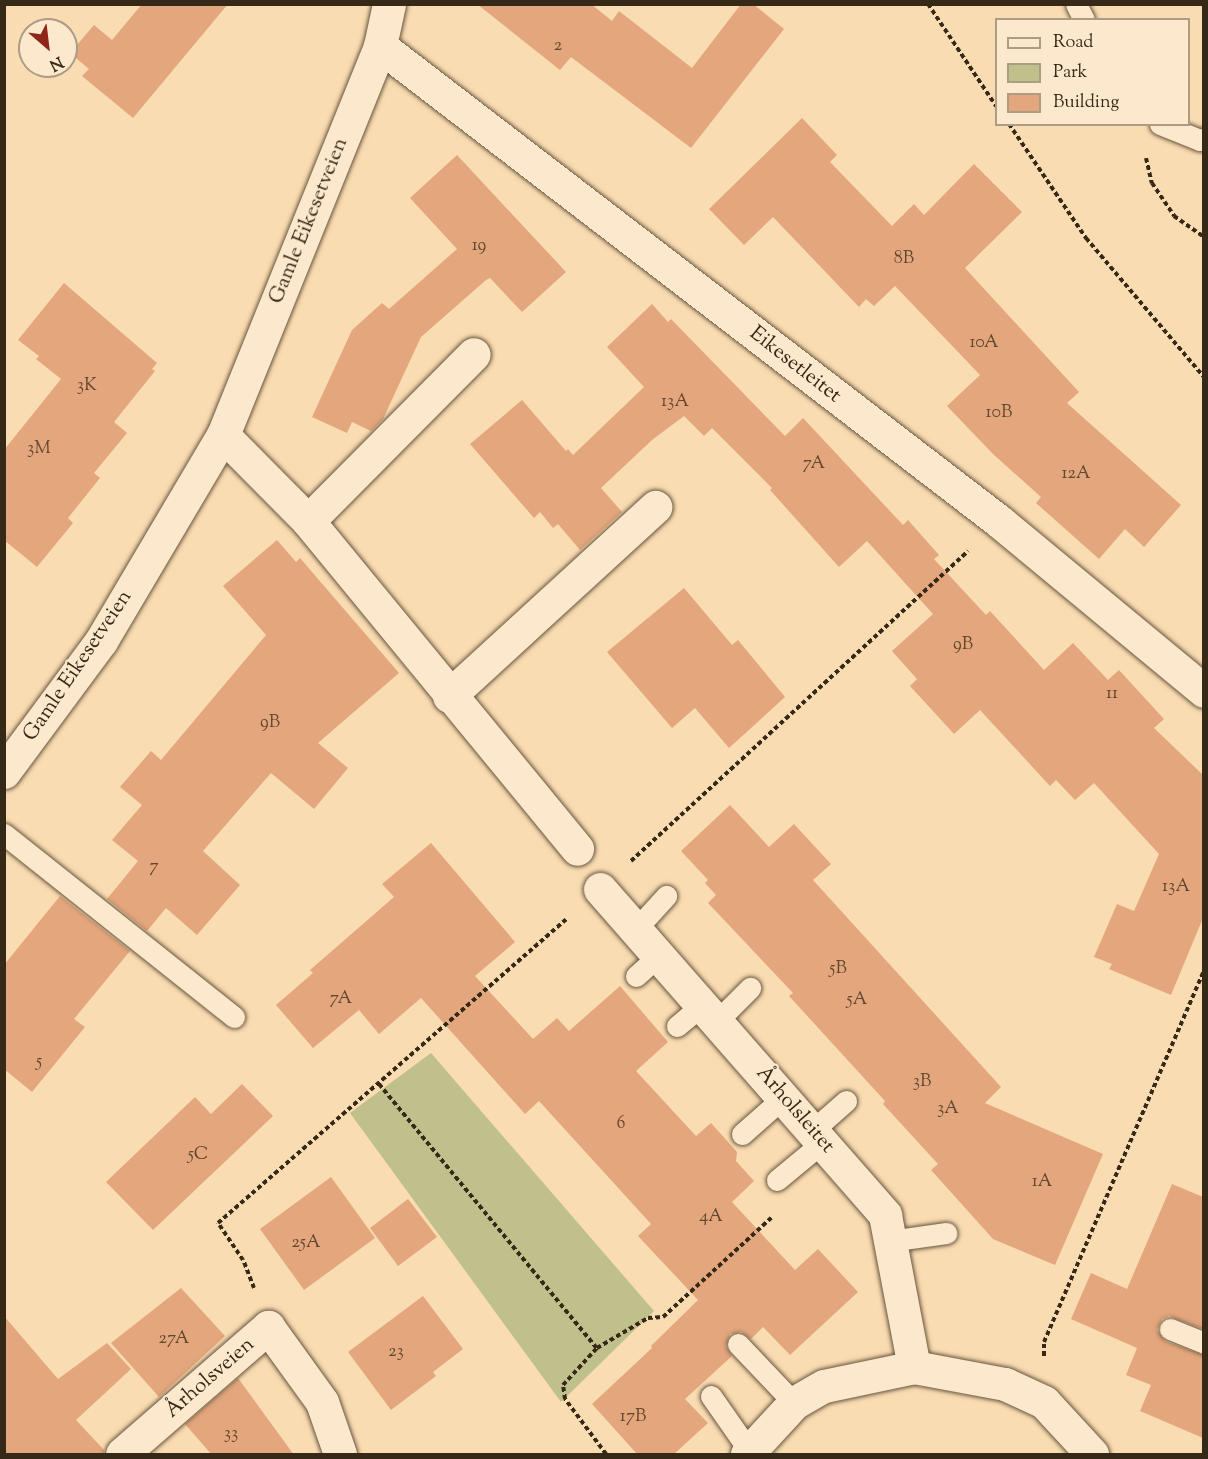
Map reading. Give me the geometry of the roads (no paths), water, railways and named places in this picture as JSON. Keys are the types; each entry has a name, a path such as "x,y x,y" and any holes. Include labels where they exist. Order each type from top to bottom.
{"street":[{"name":"Gamle Eikesetveien","path":"4,772 101,641 223,435 380,46 389,4"},
{"name":"Eikesetleitet","path":"380,46 1000,522 1203,691"},
{"path":"308,521 474,354"},
{"path":"223,435 308,521 577,849"},
{"path":"450,696 655,507"},
{"name":"Årholsleitet","path":"600,889 636,929 648,965 710,1012 885,1215 914,1367"},
{"name":"Årholsveien","path":"122,1455 268,1327 322,1402 340,1455"},
{"path":"749,1453 794,1403 824,1386 914,1367 1005,1384 1044,1402 1092,1455"}],"lane":[{"path":"1076,4 1083,18"},
{"path":"1165,126 1200,140 1203,139"},
{"path":"4,834 234,1017"},
{"path":"636,929 666,896"},
{"path":"677,1026 710,1012 750,988"},
{"path":"742,1134 784,1097"},
{"path":"777,1180 818,1136 846,1101"},
{"path":"890,1241 946,1233"},
{"path":"1170,1329 1203,1343"},
{"path":"738,1344 794,1403"},
{"path":"711,1396 749,1453"}]}
